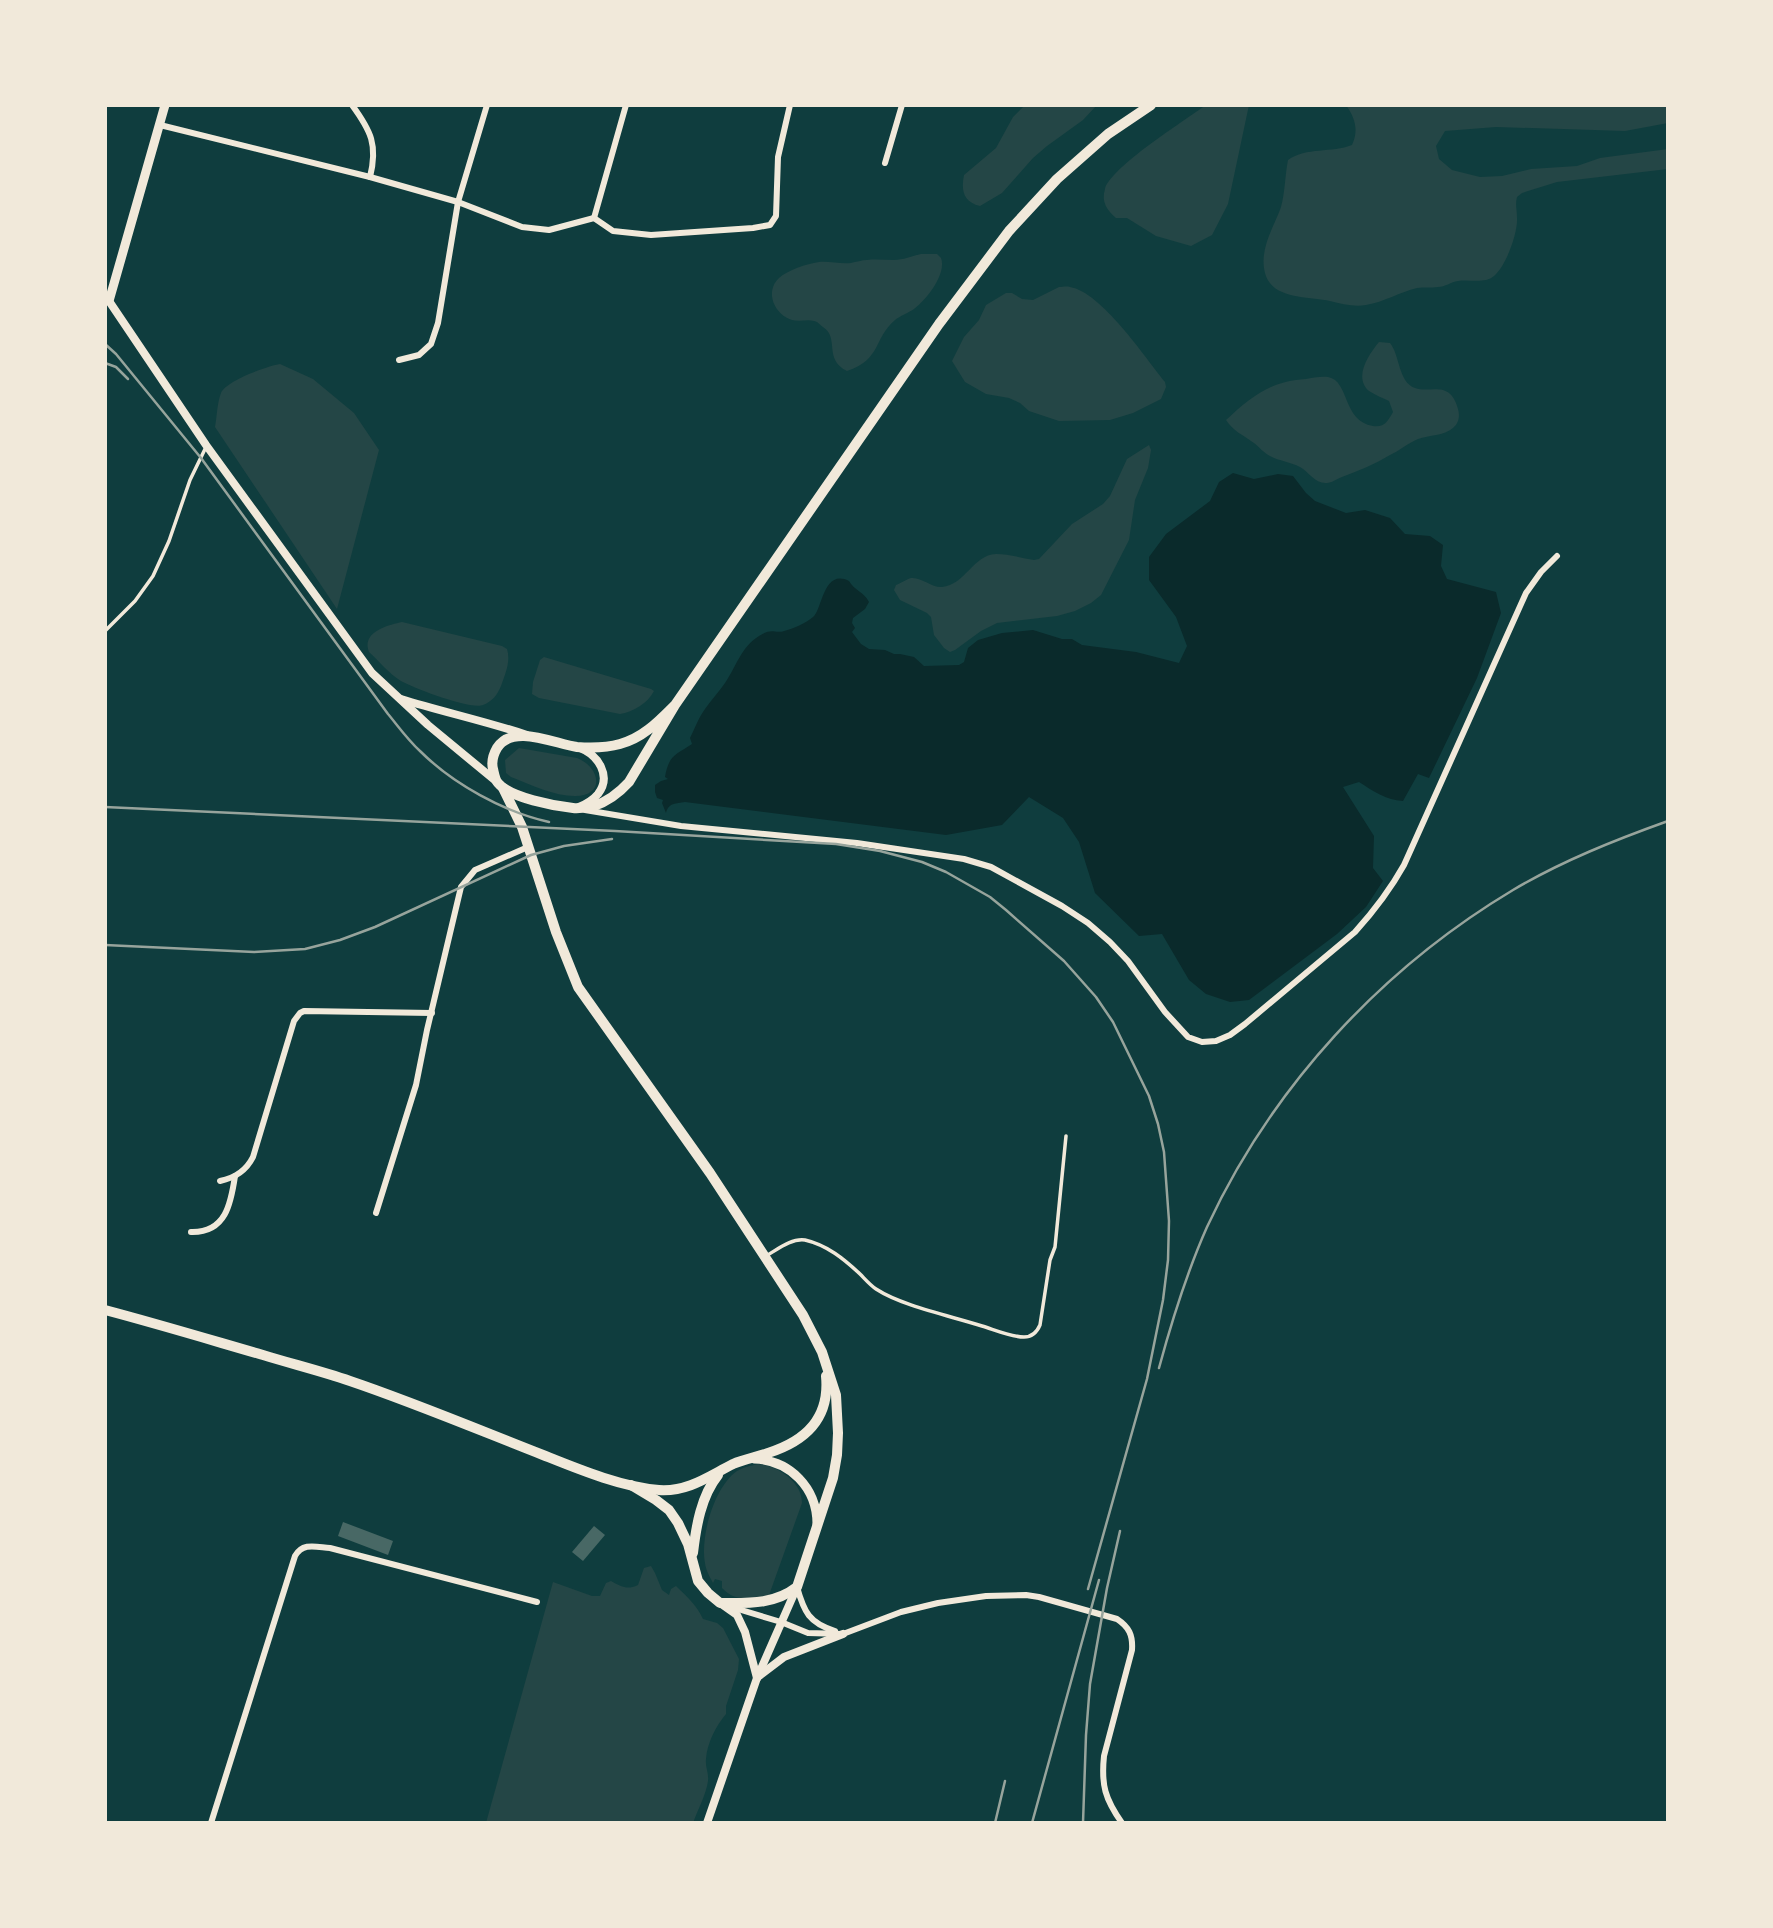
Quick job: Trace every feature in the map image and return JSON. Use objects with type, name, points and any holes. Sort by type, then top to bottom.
[{"type":"main road","points":[[107,299],[165,105]]},
{"type":"main road","points":[[500,785],[521,796],[576,809],[604,802],[622,790],[675,705],[939,324],[1009,231],[1057,179],[1108,134],[1151,105]]},
{"type":"main road","points":[[631,1485],[669,1510],[682,1532],[698,1581],[720,1603],[772,1601],[797,1587],[833,1478],[838,1433],[836,1395],[822,1352],[803,1315],[710,1173],[578,987],[556,932],[515,811],[500,785],[492,763],[500,744],[516,736],[529,736],[575,746],[610,746],[629,741],[649,730],[675,705]]},
{"type":"main road","points":[[105,1310],[350,1381],[574,1467],[631,1485],[661,1490],[691,1486],[806,1434],[820,1416],[827,1399],[822,1352]]},
{"type":"main road","points":[[747,1459],[774,1461],[784,1465],[799,1478],[815,1503],[817,1529]]},
{"type":"main road","points":[[692,1559],[696,1530],[706,1494],[716,1477],[724,1470]]},
{"type":"street","points":[[352,105],[365,122],[373,140],[374,160],[370,177]]},
{"type":"street","points":[[399,360],[419,355],[431,344],[438,323],[458,202],[486,105]]},
{"type":"street","points":[[594,218],[626,105]]},
{"type":"street","points":[[160,125],[370,177],[458,202],[522,227],[549,230],[594,218],[613,231],[651,235],[770,225],[776,216],[778,157],[790,105]]},
{"type":"street","points":[[885,163],[902,105]]},
{"type":"street","points":[[107,299],[206,445],[372,673],[396,698],[500,785]]},
{"type":"street","points":[[576,809],[681,826],[857,843],[964,859],[991,867],[1039,892],[1088,923],[1128,961],[1165,1012],[1188,1037],[1216,1041],[1245,1024],[1355,932],[1393,885],[1527,593],[1541,572],[1557,556]]},
{"type":"street","points":[[396,698],[529,736]]},
{"type":"street","points":[[575,746],[593,756],[600,765],[604,778],[597,796],[576,809]]},
{"type":"street","points":[[376,1213],[416,1085],[461,887],[475,870],[527,847]]},
{"type":"street","points":[[220,1181],[235,1176],[247,1167],[253,1157],[294,1021],[300,1013],[432,1013]]},
{"type":"street","points":[[191,1232],[208,1230],[221,1220],[231,1203],[235,1176]]},
{"type":"street","points":[[211,1823],[295,1556],[300,1548],[330,1548],[537,1602]]},
{"type":"street","points":[[707,1823],[757,1678],[797,1587]]},
{"type":"street","points":[[797,1587],[803,1606],[813,1621],[821,1627],[843,1634]]},
{"type":"street","points":[[757,1678],[784,1657],[910,1609],[938,1603],[996,1596],[1039,1597],[1111,1616],[1123,1623],[1131,1633],[1132,1650],[1104,1756],[1103,1772],[1103,1787],[1107,1799],[1122,1823]]},
{"type":"street","points":[[720,1603],[808,1633],[843,1634]]},
{"type":"street","points":[[720,1603],[737,1615],[745,1632],[757,1678]]},
{"type":"lane","points":[[105,631],[135,601],[153,576],[206,445]]},
{"type":"lane","points":[[764,1257],[789,1243],[805,1240],[831,1250],[874,1288],[886,1295],[994,1329],[1024,1337],[1030,1336],[1040,1325],[1055,1247],[1066,1136]]},
{"type":"shaded area","points":[[1025,105],[1097,105],[1083,120],[1033,158],[1002,193],[980,206],[970,202],[963,186],[964,175],[996,148],[1013,117]]},
{"type":"shaded area","points":[[1206,105],[1249,105],[1228,204],[1212,235],[1191,246],[1156,236],[1127,218],[1116,218],[1104,202],[1105,189],[1110,180],[1134,157]]},
{"type":"shaded area","points":[[1346,105],[1668,105],[1668,123],[1625,131],[1496,127],[1445,131],[1436,146],[1439,159],[1452,170],[1480,177],[1502,176],[1531,169],[1577,166],[1600,158],[1668,149],[1668,169],[1557,182],[1522,193],[1516,200],[1517,224],[1510,249],[1503,265],[1494,276],[1486,280],[1458,281],[1441,287],[1417,288],[1362,306],[1292,295],[1275,288],[1269,282],[1264,264],[1265,247],[1281,207],[1288,160],[1303,153],[1352,145],[1355,124]]},
{"type":"shaded area","points":[[921,254],[937,254],[941,258],[941,271],[934,286],[919,305],[888,327],[866,361],[847,371],[833,355],[828,332],[815,321],[795,321],[786,317],[776,308],[772,296],[772,290],[779,278],[803,266],[819,262],[897,260]]},
{"type":"shaded area","points":[[1059,287],[1082,291],[1122,327],[1165,382],[1166,387],[1161,399],[1133,413],[1110,420],[1059,421],[1029,411],[1009,398],[986,394],[965,382],[952,361],[964,337],[979,320],[986,305],[1006,293],[1033,300]]},
{"type":"shaded area","points":[[1379,342],[1390,343],[1409,385],[1450,394],[1459,414],[1458,422],[1453,428],[1441,434],[1418,439],[1372,464],[1332,482],[1323,483],[1296,465],[1268,455],[1226,420],[1253,397],[1271,387],[1293,380],[1328,377],[1340,386],[1356,417],[1373,426],[1383,425],[1393,412],[1389,401],[1369,391],[1362,379],[1367,359]]},
{"type":"shaded area","points":[[280,364],[313,379],[354,413],[379,450],[337,609],[215,427],[224,388],[248,375]]},
{"type":"shaded area","points":[[1149,445],[1151,450],[1148,468],[1135,500],[1129,540],[1101,595],[1091,603],[1057,616],[997,623],[950,652],[934,635],[931,617],[900,600],[894,590],[896,585],[911,578],[938,587],[950,585],[981,559],[996,554],[1039,559],[1072,524],[1103,504],[1110,496],[1127,459]]},
{"type":"shaded area","points":[[1233,473],[1254,479],[1278,474],[1293,476],[1315,501],[1346,513],[1365,510],[1390,518],[1405,534],[1430,536],[1443,545],[1441,566],[1447,579],[1496,592],[1501,613],[1477,678],[1429,778],[1418,774],[1403,801],[1385,797],[1359,782],[1343,787],[1374,836],[1373,868],[1383,881],[1366,907],[1337,934],[1249,1000],[1230,1002],[1206,994],[1189,980],[1162,934],[1139,936],[1095,893],[1079,842],[1063,818],[1029,797],[1002,825],[946,835],[685,802],[671,805],[666,813],[663,800],[657,798],[655,785],[668,779],[665,777],[671,759],[692,744],[690,738],[701,716],[748,646],[764,633],[788,630],[810,619],[834,580],[849,581],[869,602],[865,609],[853,618],[852,623],[855,628],[852,632],[861,644],[869,649],[914,657],[924,666],[959,665],[964,662],[968,648],[978,640],[1002,633],[1033,630],[1062,639],[1072,639],[1082,645],[1136,652],[1179,663],[1187,646],[1176,617],[1149,580],[1149,557],[1166,534],[1210,501],[1219,482]]},
{"type":"shaded area","points":[[402,622],[507,649],[507,668],[494,697],[483,705],[467,704],[442,698],[392,675],[369,652],[369,639],[377,631]]},
{"type":"shaded area","points":[[544,657],[654,691],[640,706],[620,714],[539,698],[532,694],[533,682],[540,660]]},
{"type":"shaded area","points":[[519,748],[577,758],[585,762],[595,774],[595,786],[585,795],[567,796],[511,777],[506,773],[505,760]]},
{"type":"shaded area","points":[[758,1464],[787,1476],[798,1488],[802,1503],[768,1598],[743,1599],[732,1596],[722,1588],[722,1581],[715,1579],[713,1583],[706,1566],[705,1540],[715,1500],[722,1488],[737,1471]]},
{"type":"shaded area","points":[[651,1566],[662,1590],[669,1595],[671,1589],[676,1586],[695,1605],[703,1619],[723,1628],[739,1659],[726,1714],[708,1747],[707,1786],[693,1823],[486,1823],[553,1582],[592,1596],[600,1596],[606,1583],[611,1581],[624,1587],[638,1585],[644,1568]]},
{"type":"building","points":[[343,1522],[393,1541],[388,1555],[338,1536]]},
{"type":"building","points":[[594,1526],[605,1535],[583,1561],[572,1552]]},
{"type":"railway","points":[[105,344],[201,458],[411,742],[448,775],[480,795],[514,811],[549,822]]},
{"type":"railway","points":[[105,363],[116,367],[128,379]]},
{"type":"railway","points":[[105,807],[836,844],[880,851],[922,862],[990,897],[1064,961],[1096,997],[1113,1022],[1149,1096],[1164,1152],[1169,1221],[1163,1300],[1147,1379],[1088,1589]]},
{"type":"railway","points":[[1159,1368],[1193,1261],[1233,1176],[1264,1126],[1335,1036],[1375,994],[1419,956],[1465,921],[1513,890],[1589,852],[1668,821]]},
{"type":"railway","points":[[105,945],[254,952],[305,949],[375,927],[531,855],[564,846],[612,839]]},
{"type":"railway","points":[[1083,1823],[1090,1684],[1120,1531]]},
{"type":"railway","points":[[1032,1823],[1099,1580]]},
{"type":"railway","points":[[995,1823],[1005,1781]]}]
